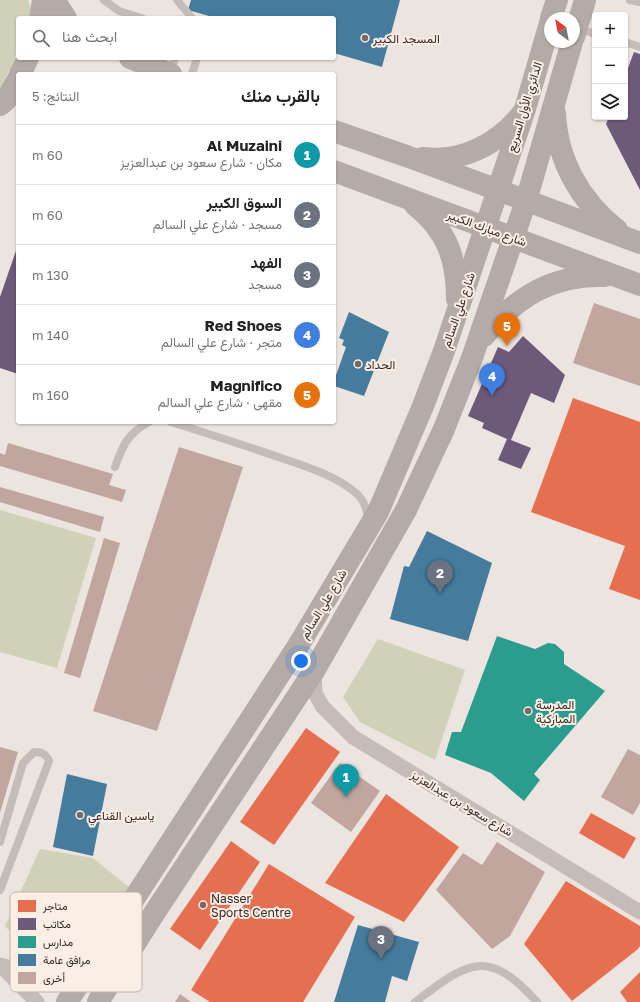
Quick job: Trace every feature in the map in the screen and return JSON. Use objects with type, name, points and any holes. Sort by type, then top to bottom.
[{"type":"main road","points":[[40,16],[43,0]]},
{"type":"main road","points":[[54,0],[65,16]]},
{"type":"main road","points":[[553,12],[557,0]]},
{"type":"main road","points":[[580,29],[585,0]]},
{"type":"main road","name":"الدائري الأول السريع","points":[[498,191],[525,109],[544,44]]},
{"type":"main road","points":[[526,201],[554,101],[574,48]]},
{"type":"main road","points":[[21,72],[27,60]]},
{"type":"main road","points":[[135,60],[166,72]]},
{"type":"main road","points":[[0,106],[6,100],[16,82]]},
{"type":"main road","points":[[554,101],[555,122],[560,146],[572,179],[581,193],[602,218],[634,241]]},
{"type":"main road","points":[[0,113],[16,107]]},
{"type":"main road","points":[[409,157],[428,159],[447,158],[477,149],[499,137],[513,124],[525,109]]},
{"type":"main road","points":[[336,132],[409,157],[634,241]]},
{"type":"main road","name":"شارع مبارك الكبير","points":[[336,172],[640,285]]},
{"type":"main road","name":"شارع علي السالم","points":[[138,892],[298,646],[386,496],[423,406],[498,191]]},
{"type":"main road","points":[[408,199],[426,214],[438,228],[452,254],[457,278],[457,302],[452,326]]},
{"type":"main road","name":"شارع علي السالم","points":[[142,933],[314,671],[406,510],[444,429],[472,358],[526,201]]},
{"type":"main road","points":[[472,358],[484,336],[500,316],[519,300],[542,287],[566,279],[591,275],[616,276]]},
{"type":"main road","name":"شارع علي السالم","points":[[67,1002],[73,992]]},
{"type":"main road","name":"شارع علي السالم","points":[[98,1002],[104,992]]},
{"type":"street","name":"شارع سعود بن عبدالعزيز","points":[[314,671],[315,693],[322,706],[353,737],[640,912]]},
{"type":"street","points":[[0,965],[10,968]]},
{"type":"street","points":[[0,965],[10,975]]},
{"type":"street","points":[[27,992],[37,1002]]},
{"type":"lane","points":[[104,0],[119,11],[135,16]]},
{"type":"lane","points":[[177,0],[190,16]]},
{"type":"lane","points":[[630,0],[640,2]]},
{"type":"lane","points":[[628,43],[640,47]]},
{"type":"lane","points":[[172,72],[174,60]]},
{"type":"lane","points":[[193,72],[196,60]]},
{"type":"lane","points":[[115,467],[124,444],[135,430],[146,424]]},
{"type":"lane","points":[[177,424],[316,471],[344,485],[356,493],[364,501],[367,509],[368,528]]},
{"type":"lane","points":[[0,842],[24,762],[34,752],[40,752],[47,755],[50,761],[0,890]]},
{"type":"lane","points":[[415,1002],[449,977],[468,967],[489,966],[505,973],[520,983],[537,1002]]},
{"type":"green space","points":[[0,0],[28,0],[31,9],[29,16],[16,16],[16,54],[0,89]]},
{"type":"green space","points":[[0,510],[96,538],[57,668],[0,652]]},
{"type":"green space","points":[[378,639],[465,670],[435,760],[360,722],[343,697]]},
{"type":"green space","points":[[40,849],[93,858],[131,889],[129,892],[20,892]]},
{"type":"green space","points":[[10,915],[10,931],[5,926]]},
{"type":"building: متاجر","points":[[573,398],[640,422],[640,600],[609,589],[625,546],[531,512]]},
{"type":"building: متاجر","points":[[306,728],[340,752],[274,845],[240,822]]},
{"type":"building: متاجر","points":[[386,794],[459,847],[404,922],[325,883]]},
{"type":"building: متاجر","points":[[591,813],[636,838],[624,859],[579,833]]},
{"type":"building: متاجر","points":[[231,841],[260,862],[200,950],[170,929]]},
{"type":"building: متاجر","points":[[269,864],[355,917],[303,1002],[210,1002],[191,990]]},
{"type":"building: متاجر","points":[[566,881],[640,926],[640,946],[638,949],[572,1001],[524,944]]},
{"type":"building: متاجر","points":[[640,972],[640,1002],[627,1002],[620,992]]},
{"type":"building: مكاتب","points":[[634,52],[640,54],[640,190],[606,124],[608,120],[628,120],[628,68]]},
{"type":"building: مكاتب","points":[[16,251],[16,373],[0,368],[0,297]]},
{"type":"building: مكاتب","points":[[523,336],[565,375],[554,403],[531,393],[511,440],[531,448],[521,469],[498,460],[507,439],[482,428],[484,423],[468,416],[498,347],[509,352]]},
{"type":"building: مدارس","name":"المدرسة المباركية","points":[[497,636],[535,649],[548,643],[555,644],[564,652],[564,664],[605,691],[534,774],[540,780],[524,801],[491,773],[445,755],[452,732],[461,732]]},
{"type":"building: مرافق عامة","points":[[191,0],[400,0],[382,67],[336,54],[336,16],[209,16],[188,10]]},
{"type":"building: مرافق عامة","name":"الحداد","points":[[349,312],[389,332],[364,396],[336,387],[336,375],[346,347],[342,345],[344,340],[339,338]]},
{"type":"building: مرافق عامة","points":[[427,531],[492,563],[468,641],[390,619],[404,566],[409,567]]},
{"type":"building: مرافق عامة","name":"ياسين القناعي","points":[[67,774],[107,784],[93,856],[53,847]]},
{"type":"building: مرافق عامة","points":[[358,925],[419,942],[407,981],[392,976],[385,1002],[334,1002]]},
{"type":"building: أخرى","points":[[594,303],[640,319],[640,386],[573,363]]},
{"type":"building: أخرى","points":[[8,443],[113,474],[109,485],[126,490],[122,502],[0,466],[0,453],[5,455]]},
{"type":"building: أخرى","points":[[179,447],[243,467],[157,731],[93,711]]},
{"type":"building: أخرى","points":[[0,487],[104,517],[100,532],[0,502]]},
{"type":"building: أخرى","points":[[104,538],[120,543],[80,678],[64,673]]},
{"type":"building: أخرى","points":[[0,747],[18,752],[0,813]]},
{"type":"building: أخرى","points":[[628,749],[640,755],[640,803],[633,815],[601,797]]},
{"type":"building: أخرى","points":[[340,763],[380,791],[351,832],[311,803]]},
{"type":"building: أخرى","points":[[497,842],[545,872],[510,936],[492,949],[436,890],[463,853],[482,865]]},
{"type":"building: أخرى","points":[[180,994],[191,1002],[175,1002]]},
{"type":"place","name":"المسجد الكبير","points":[[365,38]]},
{"type":"place","name":"Magnifico","points":[[507,346]]},
{"type":"place","name":"الحداد","points":[[358,364]]},
{"type":"place","name":"Red Shoes","points":[[492,396]]},
{"type":"place","name":"السوق الكبير","points":[[440,593]]},
{"type":"place","name":"المدرسة المباركية","points":[[528,711]]},
{"type":"place","name":"Al Muzaini","points":[[346,797]]},
{"type":"place","name":"ياسين القناعي","points":[[80,815]]},
{"type":"place","name":"Nasser Sports Centre","points":[[203,905]]},
{"type":"place","name":"الفهد","points":[[381,959]]}]
